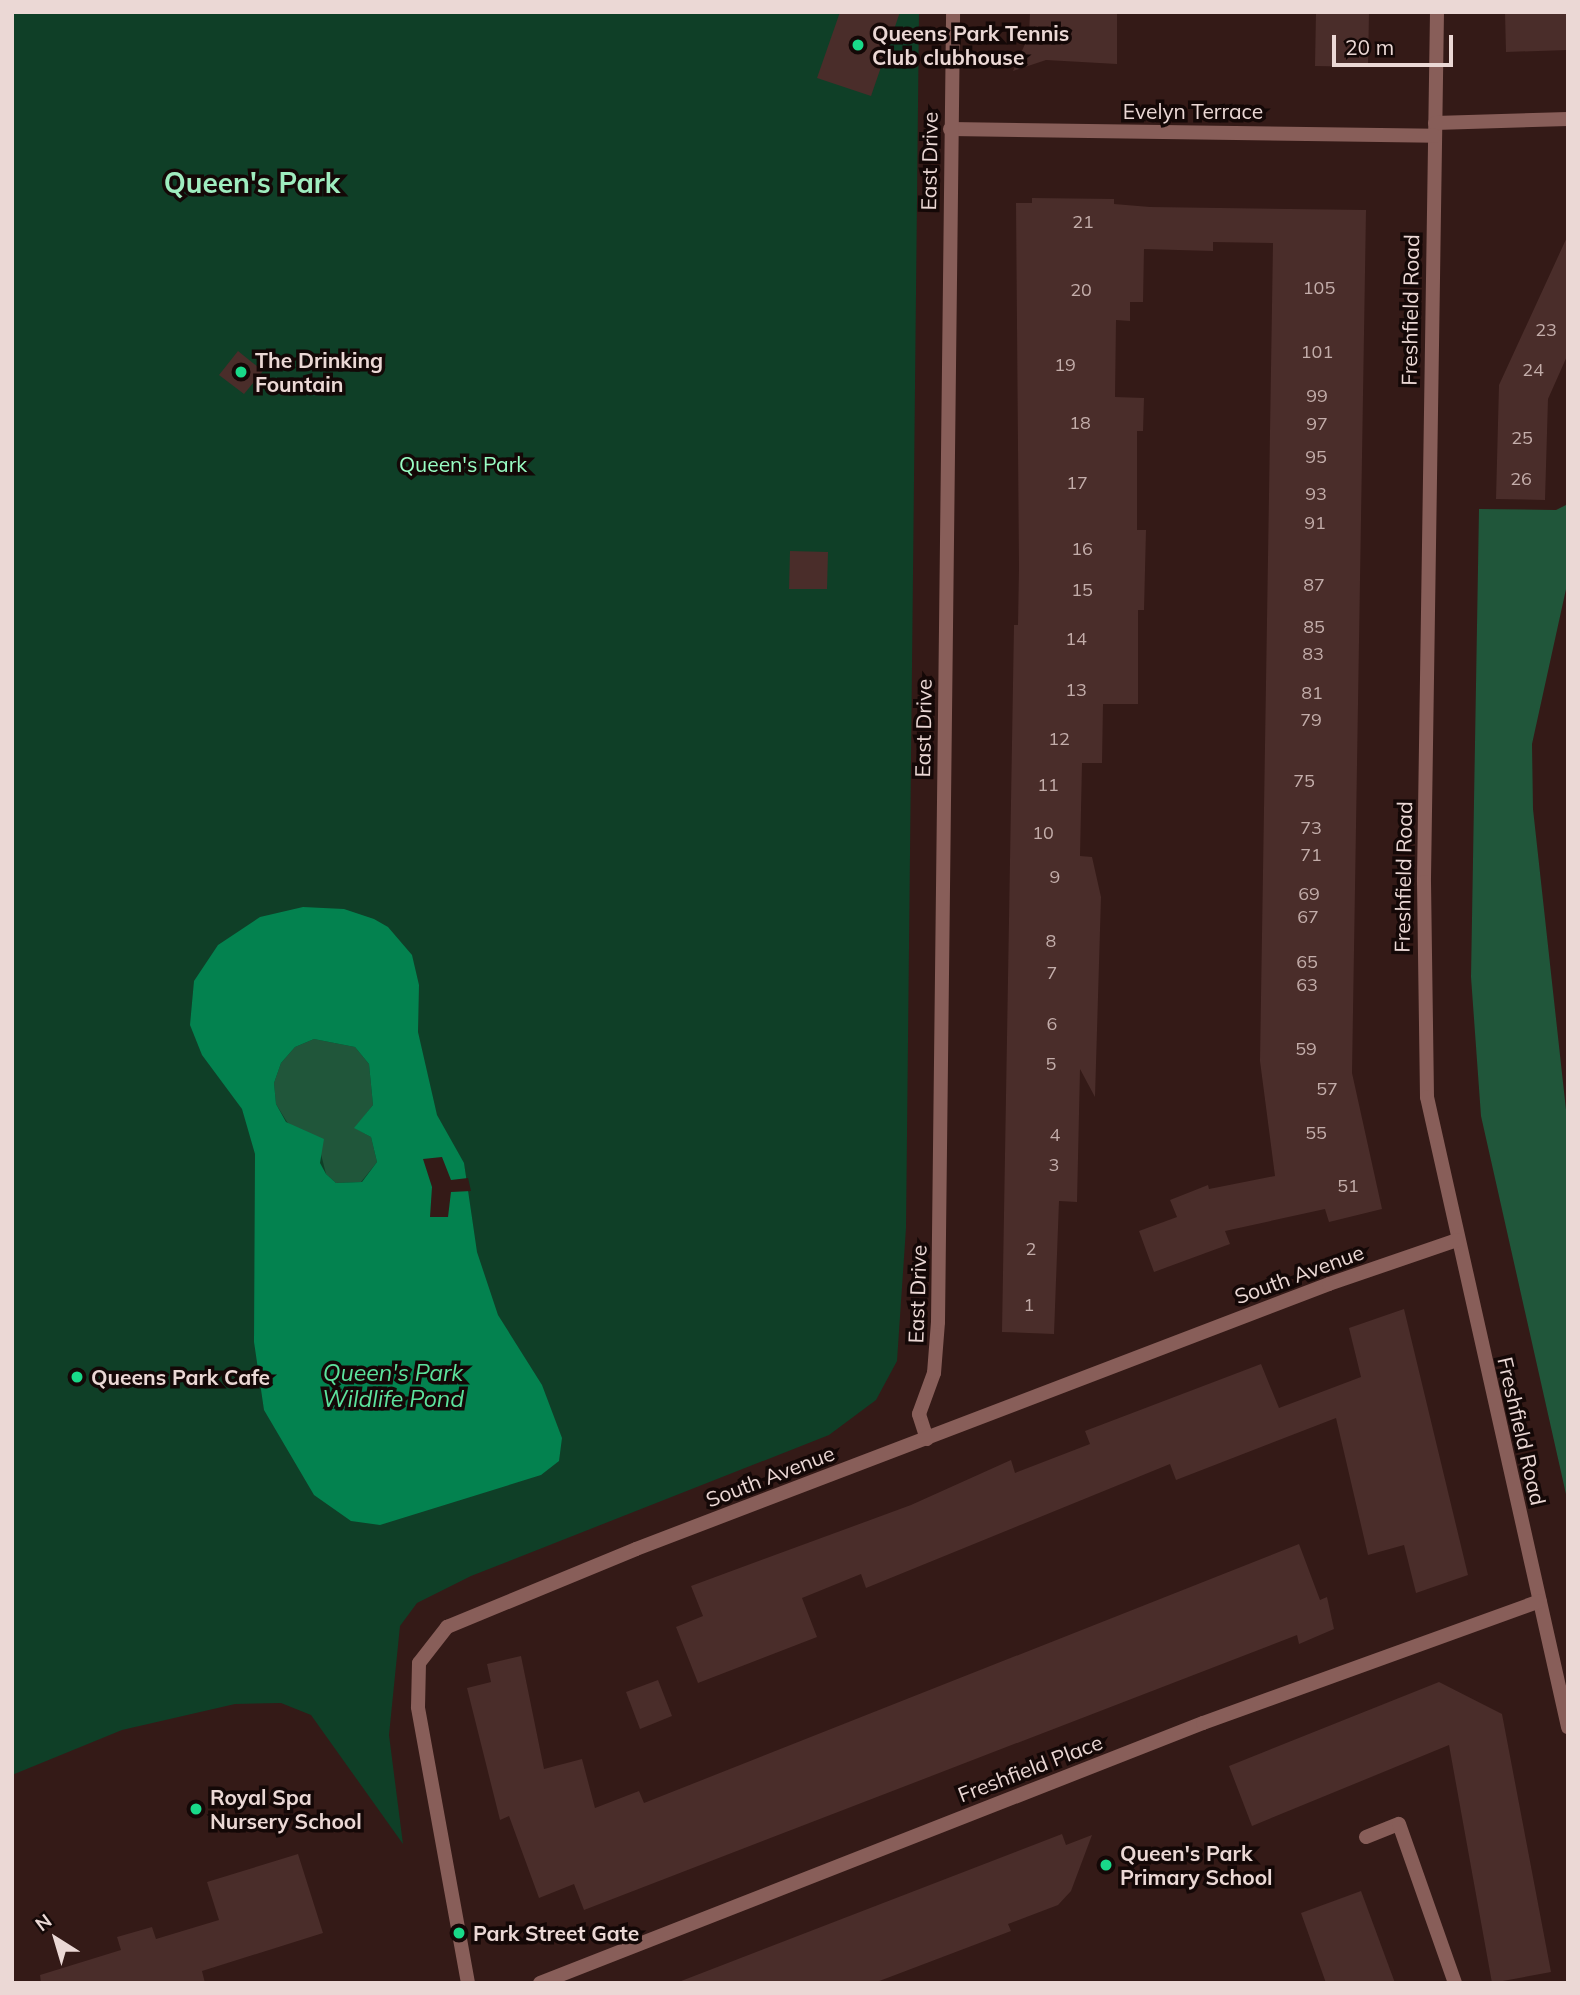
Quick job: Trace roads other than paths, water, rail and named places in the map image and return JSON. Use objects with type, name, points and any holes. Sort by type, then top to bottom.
[{"type":"street","name":"East Drive","points":[[928,1439],[919,1414],[934,1373],[938,1322],[953,12]]},
{"type":"street","name":"Freshfield Road","points":[[1437,12],[1423,1021],[1427,1097],[1568,1727]]},
{"type":"street","name":"Evelyn Terrace","points":[[950,129],[1435,130],[1568,119]]},
{"type":"street","name":"South Avenue","points":[[468,1983],[418,1707],[419,1663],[434,1638],[482,1609],[1329,1284],[1457,1240]]},
{"type":"street","name":"Freshfield Place","points":[[540,1983],[1203,1723],[1539,1601]]},
{"type":"street","points":[[1366,1837],[1399,1824],[1455,1983]]},
{"type":"water","name":"Queen's Park Wildlife Pond","points":[[303,907],[344,909],[374,919],[388,927],[412,955],[419,985],[418,1032],[437,1115],[464,1163],[477,1252],[498,1315],[542,1385],[562,1438],[559,1461],[541,1475],[380,1525],[351,1521],[314,1495],[264,1410],[254,1342],[255,1154],[242,1109],[202,1055],[190,1025],[194,981],[218,945],[260,917]],"holes":[[[314,1039],[355,1047],[369,1064],[373,1105],[354,1128],[371,1137],[377,1162],[362,1182],[336,1183],[326,1174],[320,1163],[324,1139],[286,1122],[276,1104],[274,1083],[281,1063],[295,1047]]]},
{"type":"place","name":"Queens Park Tennis Club clubhouse","points":[[858,45]]},
{"type":"place","name":"The Drinking Fountain","points":[[241,372]]},
{"type":"place","name":"Queens Park Cafe","points":[[77,1377]]},
{"type":"place","name":"Royal Spa Nursery School","points":[[196,1809]]},
{"type":"place","name":"Queen's Park Primary School","points":[[1106,1865]]},
{"type":"place","name":"Park Street Gate","points":[[459,1933]]},
{"type":"district","name":"Queen's Park","points":[[252,183]]}]
